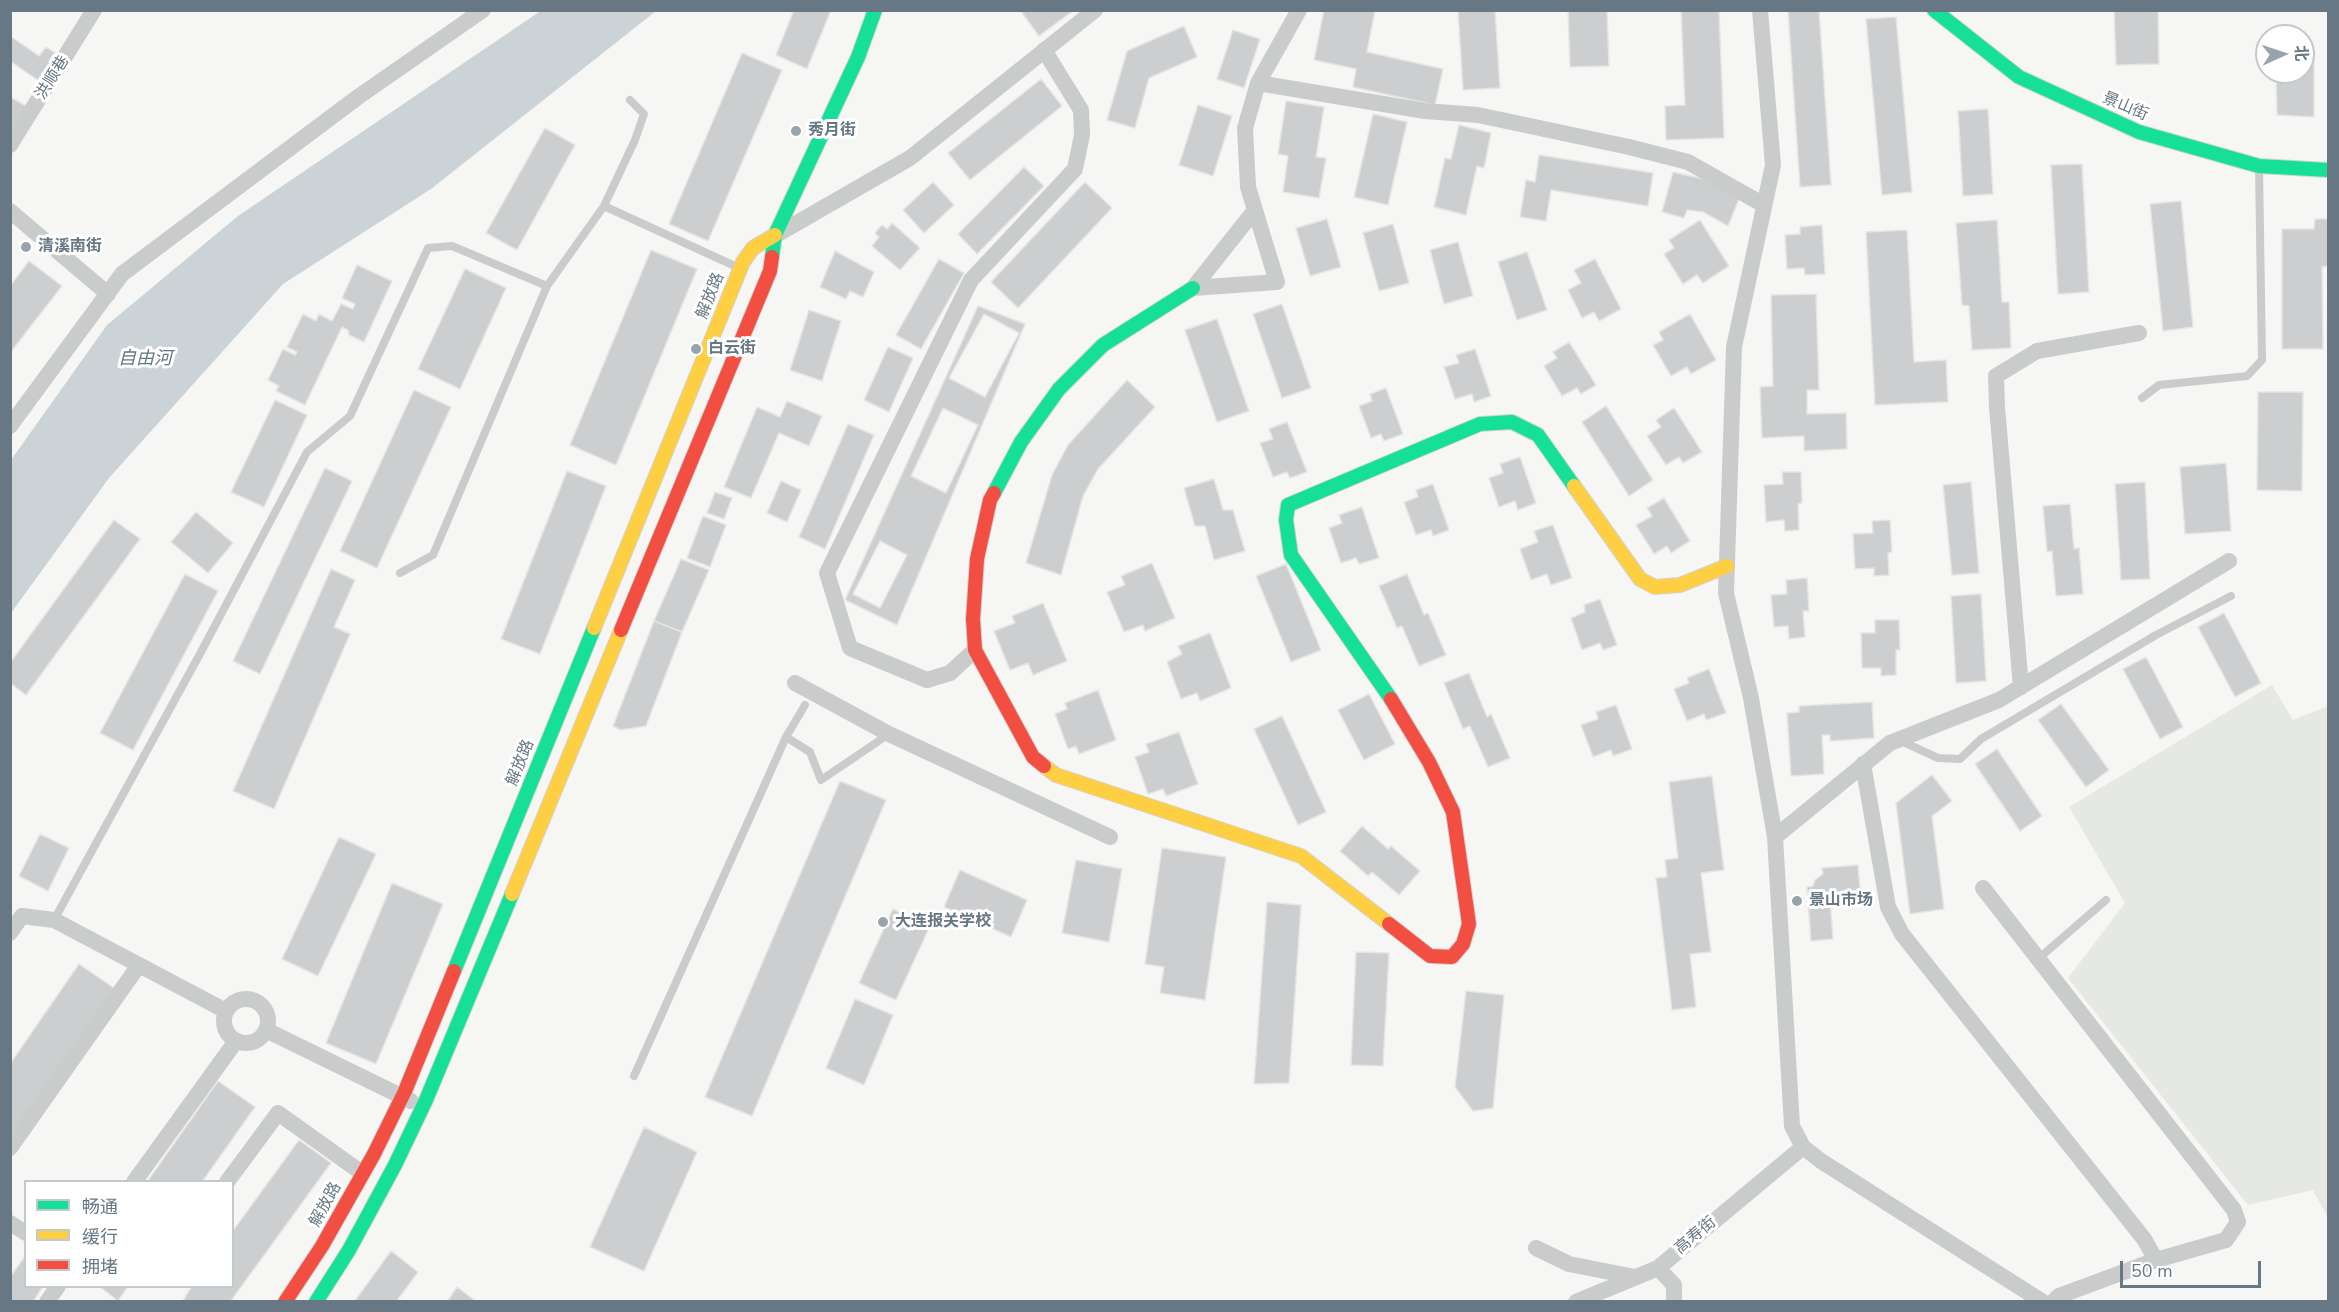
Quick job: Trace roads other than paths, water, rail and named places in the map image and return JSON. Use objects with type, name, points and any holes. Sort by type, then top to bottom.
[{"type":"main road","name":"解放路","points":[[316,1302],[349,1250],[423,1107],[770,271],[775,235],[858,57],[874,10]]},
{"type":"main road","name":"景山街","points":[[1934,10],[2019,77],[2139,132],[2259,166],[2328,170]]},
{"type":"main road","name":"解放路","points":[[285,1302],[322,1246],[402,1096],[740,268],[753,249],[775,235]]},
{"type":"main road","points":[[1193,288],[1103,345],[1059,389],[1021,442],[990,500],[977,559],[973,619],[975,650],[1033,758],[1056,775],[1301,856],[1430,956],[1452,957],[1463,944],[1469,924],[1453,812],[1429,762],[1388,694],[1291,555],[1286,520],[1288,504],[1479,424],[1512,422],[1538,435],[1640,579],[1655,586],[1680,585],[1727,566]]},
{"type":"street","name":"洪顺巷","points":[[10,145],[94,10]]},
{"type":"street","points":[[10,426],[122,274],[358,97],[483,10]]},
{"type":"street","points":[[775,235],[910,159],[1095,10]]},
{"type":"street","points":[[1193,288],[1277,282],[1248,187],[1245,128],[1258,83],[1299,10]]},
{"type":"street","points":[[1760,10],[1773,165],[1734,347],[1726,592],[1751,698],[1775,837],[1792,1126],[1803,1147],[1821,1161],[2043,1302]]},
{"type":"street","points":[[975,650],[950,673],[927,680],[850,648],[827,573],[971,280],[1075,169],[1082,135],[1081,110],[1044,50]]},
{"type":"street","points":[[1258,83],[1425,111],[1478,115],[1629,147],[1688,162],[1764,204]]},
{"type":"street","points":[[1193,288],[1255,210]]},
{"type":"street","points":[[10,211],[108,294]]},
{"type":"street","points":[[2021,687],[1996,407],[1996,376],[2037,351],[2139,333]]},
{"type":"street","points":[[1775,837],[1890,743],[1999,700],[2229,561]]},
{"type":"street","points":[[795,683],[889,734],[1110,837]]},
{"type":"street","points":[[1863,764],[1888,907],[1902,934],[2144,1239],[2156,1260]]},
{"type":"street","points":[[1983,888],[2234,1210],[2238,1222],[2226,1240],[2156,1260],[2059,1296],[2053,1302]]},
{"type":"street","points":[[10,933],[22,916],[54,920],[226,1011]]},
{"type":"street","points":[[10,1148],[139,965]]},
{"type":"street","points":[[244,998],[259,1003],[267,1015],[266,1030],[262,1036],[250,1043],[236,1041],[226,1031],[224,1024],[226,1011],[237,1000],[244,998]]},
{"type":"street","points":[[266,1030],[423,1107]]},
{"type":"street","points":[[135,1180],[236,1041]]},
{"type":"street","points":[[228,1180],[278,1113],[362,1173]]},
{"type":"street","name":"高寿街","points":[[1576,1302],[1658,1268],[1803,1147]]},
{"type":"street","points":[[10,1223],[24,1232]]},
{"type":"street","points":[[1536,1248],[1569,1264],[1636,1277]]},
{"type":"street","points":[[1658,1268],[1674,1285],[1674,1302]]},
{"type":"street","points":[[47,1302],[57,1288]]},
{"type":"lane","points":[[400,573],[433,555],[547,286],[604,206],[635,140],[644,114],[630,100]]},
{"type":"lane","points":[[2142,398],[2159,385],[2247,376],[2262,360],[2259,166]]},
{"type":"lane","points":[[604,206],[740,268]]},
{"type":"lane","points":[[54,920],[201,652],[307,452],[350,416],[428,248],[452,246],[547,286]]},
{"type":"lane","points":[[1899,740],[1938,758],[1960,759],[1981,739],[2156,635],[2231,596]]},
{"type":"lane","points":[[634,1076],[786,737],[805,705]]},
{"type":"lane","points":[[786,737],[810,752],[821,780],[889,734]]},
{"type":"lane","points":[[2038,959],[2106,900]]},
{"type":"water","name":"自由河","points":[[542,10],[656,11],[431,189],[283,284],[109,478],[11,613],[11,460],[107,325],[238,216]]},
{"type":"place","name":"秀月街","points":[[796,131]]},
{"type":"place","name":"清溪南街","points":[[26,247]]},
{"type":"place","name":"白云街","points":[[696,349]]},
{"type":"place","name":"景山市场","points":[[1797,901]]},
{"type":"place","name":"大连报关学校","points":[[883,922]]}]
